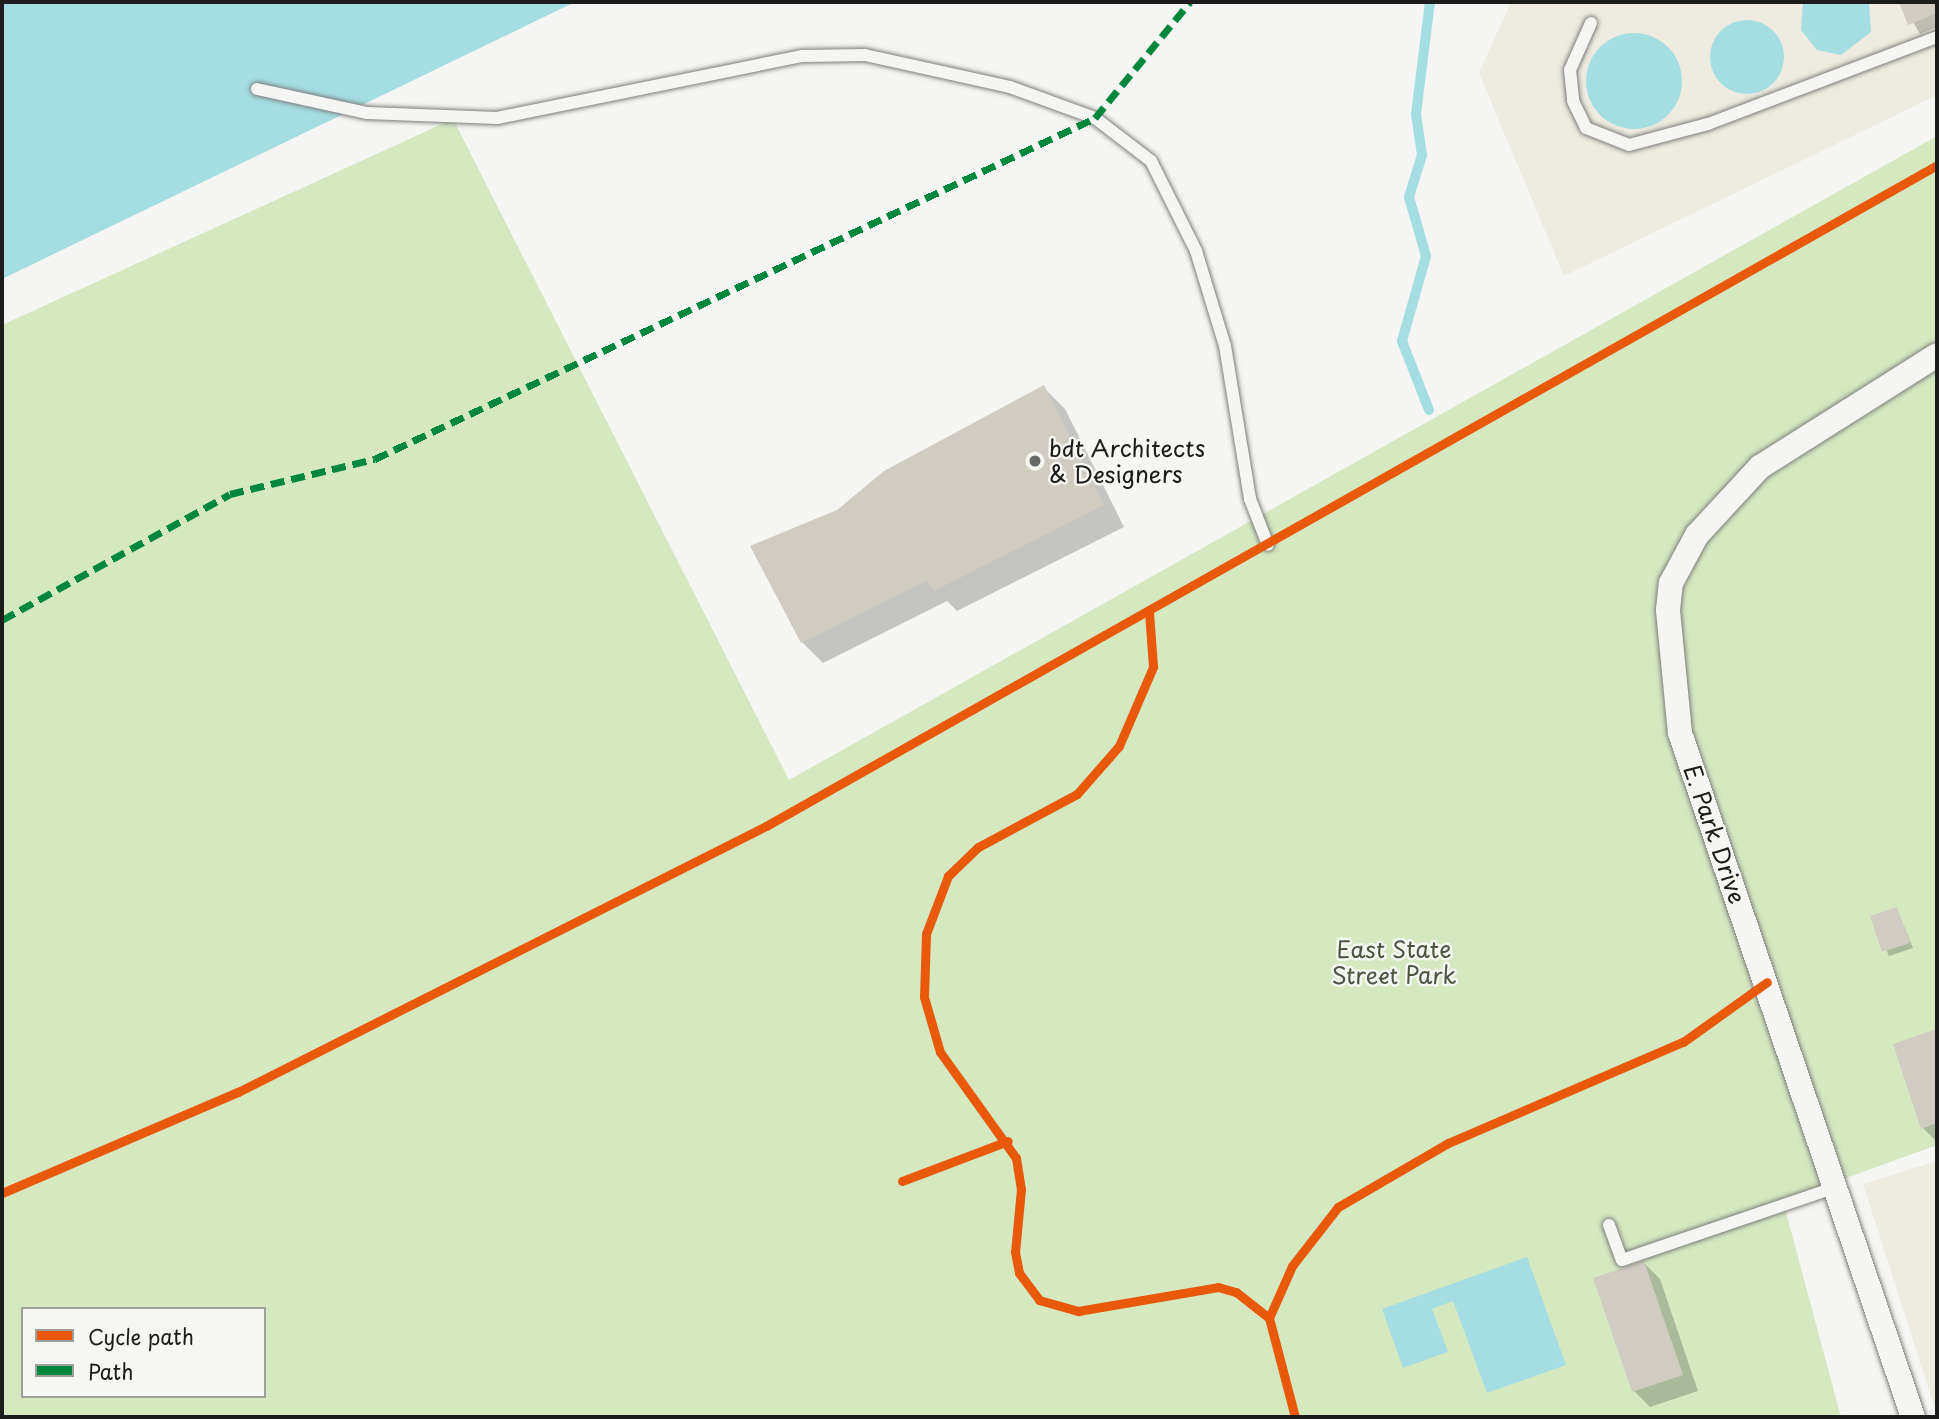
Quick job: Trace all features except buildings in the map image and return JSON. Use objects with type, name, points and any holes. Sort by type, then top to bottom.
[{"type":"street","name":"E. Park Drive","points":[[1913,1417],[1680,733],[1668,610],[1671,583],[1697,536],[1760,467],[1937,355]]},
{"type":"lane","points":[[1591,23],[1570,70],[1573,102],[1586,128],[1629,145],[1708,124],[1937,37]]},
{"type":"lane","points":[[257,89],[367,113],[497,118],[803,56],[865,55],[1010,87],[1095,118],[1151,161],[1192,239],[1225,346],[1250,499],[1268,545]]},
{"type":"lane","points":[[1609,1225],[1622,1260],[1836,1187]]},
{"type":"shaded area","points":[[1511,2],[1937,2],[1937,95],[1564,276],[1479,73]]},
{"type":"shaded area","points":[[1937,1161],[1937,1415],[1863,1184]]},
{"type":"green space","name":"East State Street Park","points":[[453,119],[789,780],[1937,136],[1937,1145],[1783,1201],[1841,1417],[2,1417],[2,325]]},
{"type":"water","points":[[2,2],[575,2],[2,279]]},
{"type":"water","points":[[1803,2],[1869,2],[1871,32],[1841,55],[1817,50],[1801,30]]},
{"type":"water","points":[[1747,20],[1761,23],[1773,31],[1781,43],[1784,57],[1781,71],[1773,83],[1761,91],[1747,94],[1733,91],[1721,83],[1713,71],[1710,57],[1713,43],[1721,31],[1733,23]]},
{"type":"water","points":[[1634,33],[1652,37],[1668,47],[1678,63],[1682,81],[1678,99],[1668,115],[1652,125],[1634,129],[1616,125],[1600,115],[1590,99],[1586,81],[1590,63],[1600,47],[1616,37]]},
{"type":"water","points":[[1527,1257],[1566,1365],[1487,1393],[1453,1301],[1432,1309],[1448,1352],[1403,1368],[1382,1309]]},
{"type":"waterway","points":[[1429,410],[1402,341],[1426,256],[1409,197],[1422,155],[1416,114],[1430,2]]},
{"type":"marked path","points":[[2,620],[230,494],[375,459],[1095,118],[1190,2]]},
{"type":"cycle path","points":[[2,1193],[238,1092],[766,826],[1937,165]]},
{"type":"cycle path","points":[[1149,612],[1153,667],[1119,746],[1077,794],[978,847],[948,876],[926,934],[924,997],[940,1052],[1016,1158],[1021,1189],[1015,1252],[1019,1273],[1039,1300],[1078,1311],[1218,1287],[1236,1292],[1269,1318]]},
{"type":"cycle path","points":[[1295,1417],[1269,1318],[1292,1266],[1338,1207],[1448,1143],[1683,1042],[1767,982]]},
{"type":"cycle path","points":[[902,1181],[1008,1141]]},
{"type":"place","name":"bdt Architects & Designers","points":[[1035,461]]}]
